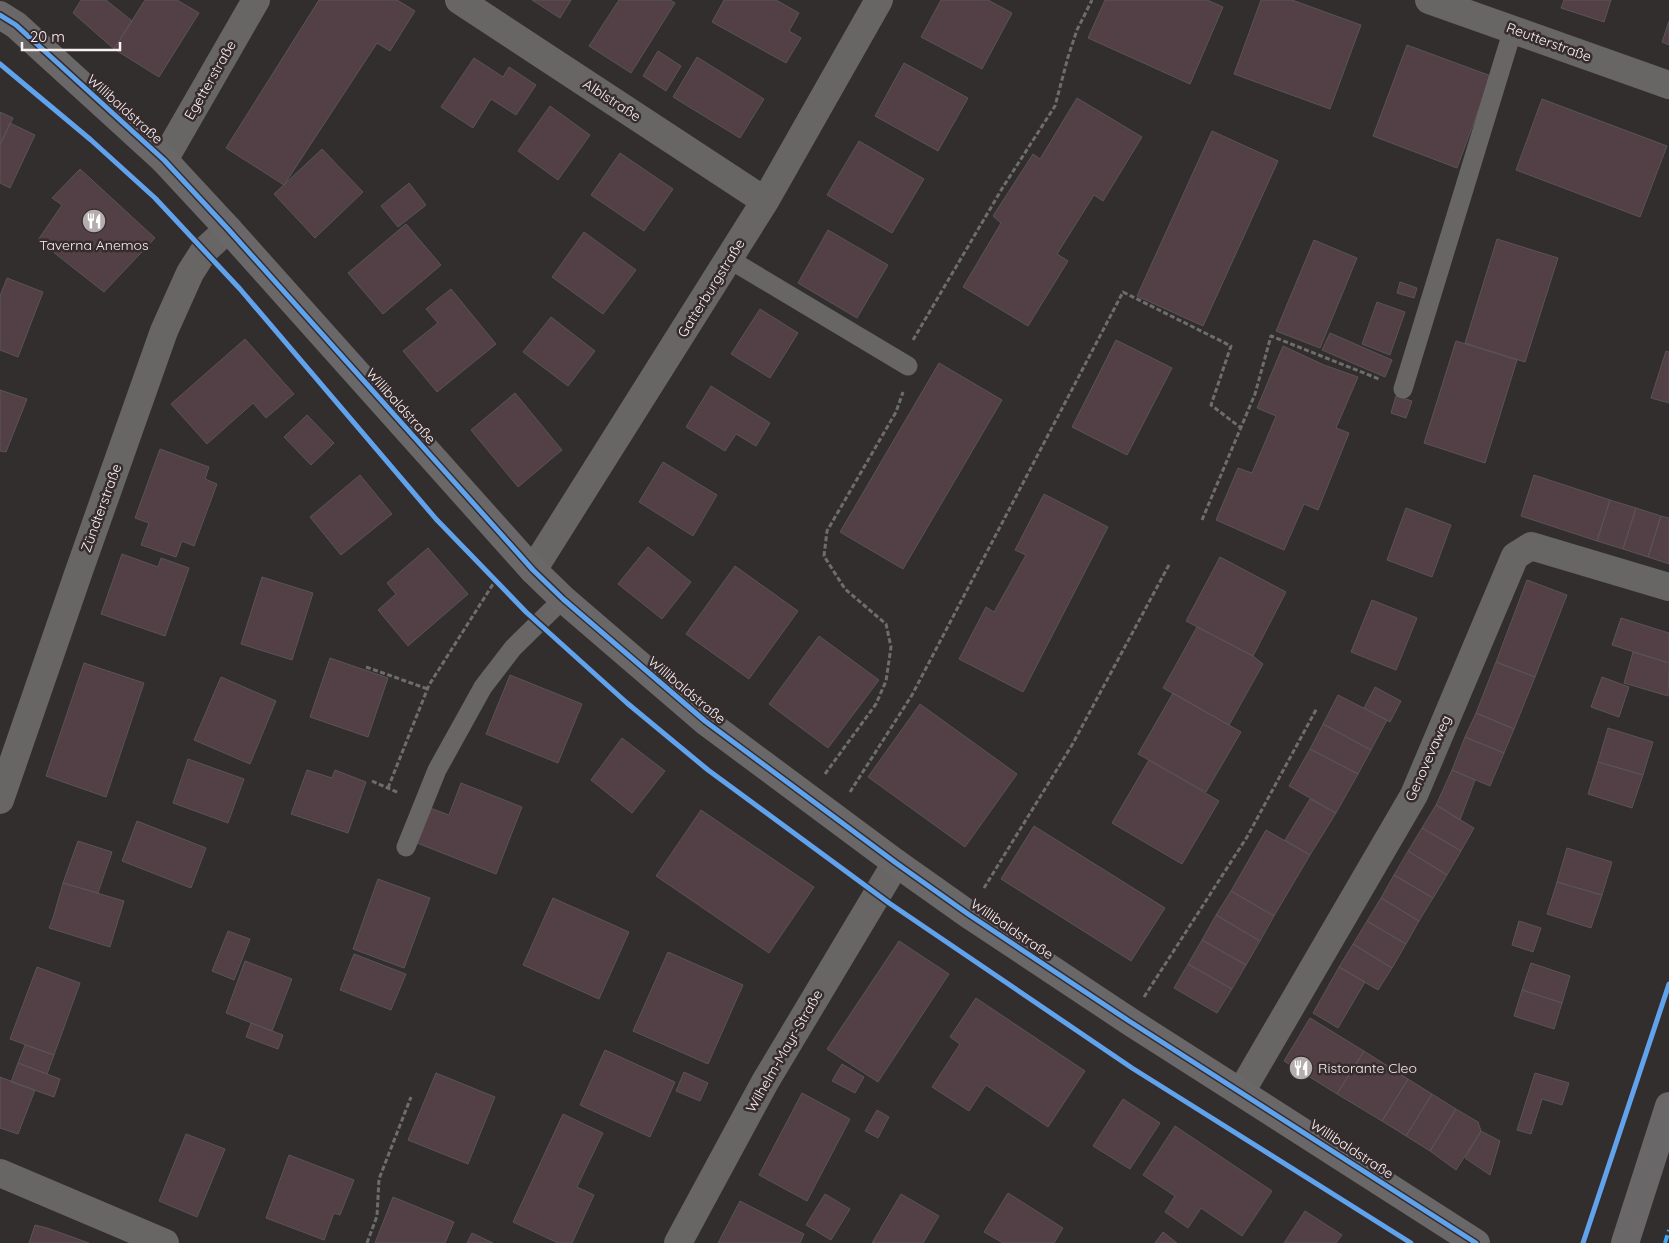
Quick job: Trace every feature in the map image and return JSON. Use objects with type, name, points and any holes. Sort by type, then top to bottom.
[{"type":"street","name":"Egetterstraße","points":[[164,160],[256,0]]},
{"type":"street","name":"Alblstraße","points":[[459,0],[765,201]]},
{"type":"street","name":"Gatterburgstraße","points":[[533,570],[765,201],[879,0]]},
{"type":"street","name":"Reutterstraße","points":[[1429,0],[1669,85]]},
{"type":"street","name":"Willibaldstraße","points":[[0,15],[16,25],[164,160],[533,570],[562,599],[705,721],[968,914],[1129,1021],[1476,1243]]},
{"type":"street","name":"Zündterstraße","points":[[0,800],[164,331],[190,273],[204,251],[228,229]]},
{"type":"street","name":"Genovevaweg","points":[[1241,1092],[1414,795],[1515,556],[1531,546],[1669,587]]},
{"type":"street","name":"Wilhelm-Mayr-Straße","points":[[678,1243],[765,1082],[896,863]]},
{"type":"street","points":[[1625,1243],[1669,1106]]},
{"type":"street","points":[[0,1173],[165,1243]]},
{"type":"lane","points":[[1403,389],[1513,29]]},
{"type":"lane","points":[[729,259],[908,366]]},
{"type":"lane","points":[[406,848],[436,770],[483,687],[513,648],[562,599]]},
{"type":"path","points":[[825,775],[876,704],[886,681],[890,647],[886,624],[844,589],[824,556],[827,531],[896,412],[907,380],[908,350],[921,324],[1003,187],[1055,106],[1077,30],[1092,0]]},
{"type":"path","points":[[849,793],[912,695],[1123,292],[1231,346],[1211,405],[1241,428]]},
{"type":"path","points":[[1202,520],[1254,394],[1271,336],[1403,389]]},
{"type":"path","points":[[968,914],[1072,745],[1170,563]]},
{"type":"path","points":[[388,788],[429,685],[495,581]]},
{"type":"path","points":[[366,668],[428,690]]},
{"type":"path","points":[[1129,1021],[1247,836],[1317,708]]},
{"type":"path","points":[[367,1243],[377,1216],[379,1179],[410,1097]]},
{"type":"building","points":[[81,0],[106,0],[132,21],[114,49],[73,13]]},
{"type":"building","points":[[145,0],[177,0],[199,13],[159,77],[114,49]]},
{"type":"building","points":[[319,0],[397,0],[415,11],[390,51],[377,43],[284,185],[226,148]]},
{"type":"building","points":[[532,0],[571,0],[560,18]]},
{"type":"building","points":[[619,0],[670,0],[675,3],[631,73],[589,46]]},
{"type":"building","points":[[724,0],[776,0],[799,13],[789,31],[801,38],[786,63],[712,22]]},
{"type":"building","points":[[941,0],[988,0],[1012,13],[982,69],[921,37]]},
{"type":"building","points":[[1105,0],[1207,0],[1223,7],[1190,84],[1088,38]]},
{"type":"building","points":[[1261,0],[1292,0],[1361,25],[1330,109],[1234,74]]},
{"type":"building","points":[[1564,0],[1611,0],[1604,22],[1561,8]]},
{"type":"building","points":[[1669,21],[1669,45],[1662,42]]},
{"type":"building","points":[[1407,45],[1491,76],[1457,168],[1373,136]]},
{"type":"building","points":[[658,51],[681,66],[666,91],[643,76]]},
{"type":"building","points":[[697,57],[764,99],[740,138],[673,97]]},
{"type":"building","points":[[474,58],[503,77],[509,67],[536,85],[516,115],[491,99],[473,128],[441,107]]},
{"type":"building","points":[[904,63],[968,98],[938,151],[875,116]]},
{"type":"building","points":[[1077,98],[1142,137],[1103,201],[1094,195],[1057,254],[1068,261],[1028,326],[963,287],[1001,223],[993,216],[1033,154],[1040,159]]},
{"type":"building","points":[[1542,99],[1667,146],[1640,217],[1516,170]]},
{"type":"building","points":[[550,106],[590,135],[558,180],[518,151]]},
{"type":"building","points":[[0,112],[13,118],[0,145]]},
{"type":"building","points":[[10,123],[35,135],[10,188],[0,183],[0,145]]},
{"type":"building","points":[[1212,131],[1278,161],[1203,326],[1137,296]]},
{"type":"building","points":[[859,141],[924,179],[892,233],[827,195]]},
{"type":"building","points":[[322,149],[363,192],[315,238],[274,194]]},
{"type":"building","points":[[620,153],[673,189],[644,231],[591,195]]},
{"type":"building","name":"Taverna Anemos","points":[[80,169],[155,238],[104,292],[38,240],[62,205],[52,198]]},
{"type":"building","points":[[409,183],[426,205],[398,227],[381,206]]},
{"type":"building","points":[[406,224],[441,265],[383,314],[348,273]]},
{"type":"building","points":[[828,230],[888,265],[857,318],[798,283]]},
{"type":"building","points":[[584,232],[636,270],[603,314],[552,277]]},
{"type":"building","points":[[1497,239],[1558,258],[1525,362],[1465,343]]},
{"type":"building","points":[[1314,240],[1357,258],[1320,348],[1276,331]]},
{"type":"building","points":[[7,278],[43,292],[18,357],[0,350],[0,296]]},
{"type":"building","points":[[1400,282],[1417,288],[1414,298],[1397,293]]},
{"type":"building","points":[[451,289],[496,344],[437,392],[403,351],[438,323],[426,309]]},
{"type":"building","points":[[1377,302],[1405,312],[1390,355],[1362,344]]},
{"type":"building","points":[[760,309],[798,333],[770,378],[731,354]]},
{"type":"building","points":[[551,317],[595,351],[568,386],[523,352]]},
{"type":"building","points":[[1330,333],[1392,360],[1385,377],[1322,350]]},
{"type":"building","points":[[245,339],[294,394],[266,418],[253,403],[207,444],[171,404]]},
{"type":"building","points":[[1116,340],[1172,368],[1127,455],[1072,427]]},
{"type":"building","points":[[1456,341],[1517,360],[1485,463],[1424,443]]},
{"type":"building","points":[[1283,346],[1324,365],[1358,377],[1336,428],[1349,433],[1318,510],[1304,504],[1284,550],[1216,520],[1238,468],[1252,473],[1276,416],[1257,408]]},
{"type":"building","points":[[1666,351],[1669,352],[1669,403],[1651,398]]},
{"type":"building","points":[[939,363],[1002,400],[903,569],[840,532]]},
{"type":"building","points":[[711,386],[770,423],[756,446],[736,434],[725,451],[686,427]]},
{"type":"building","points":[[0,390],[27,399],[6,452],[0,451]]},
{"type":"building","points":[[515,393],[562,450],[518,487],[471,430]]},
{"type":"building","points":[[1396,396],[1412,401],[1406,418],[1391,413]]},
{"type":"building","points":[[307,415],[334,443],[311,465],[284,437]]},
{"type":"building","points":[[160,449],[209,467],[205,479],[217,484],[194,546],[182,541],[176,557],[141,545],[149,523],[135,518]]},
{"type":"building","points":[[663,462],[717,495],[693,536],[639,502]]},
{"type":"building","points":[[360,475],[392,514],[341,555],[310,517]]},
{"type":"building","points":[[1534,475],[1610,500],[1597,541],[1521,516]]},
{"type":"building","points":[[1044,494],[1108,527],[1023,692],[959,659],[986,607],[994,612],[1026,555],[1015,550]]},
{"type":"building","points":[[1610,500],[1636,508],[1623,549],[1597,541]]},
{"type":"building","points":[[1406,508],[1451,525],[1432,577],[1387,560]]},
{"type":"building","points":[[1636,508],[1661,516],[1648,557],[1623,549]]},
{"type":"building","points":[[1661,516],[1669,518],[1669,564],[1648,557]]},
{"type":"building","points":[[648,547],[691,582],[662,619],[618,584]]},
{"type":"building","points":[[428,548],[468,594],[408,646],[378,610],[396,594],[387,583]]},
{"type":"building","points":[[122,554],[158,567],[161,558],[189,568],[165,636],[101,614]]},
{"type":"building","points":[[1220,557],[1286,592],[1253,656],[1186,621]]},
{"type":"building","points":[[735,566],[798,611],[749,679],[686,634]]},
{"type":"building","points":[[262,577],[313,593],[292,660],[241,644]]},
{"type":"building","points":[[1527,580],[1567,595],[1535,677],[1496,662]]},
{"type":"building","points":[[1372,600],[1417,618],[1396,670],[1351,652]]},
{"type":"building","points":[[1621,618],[1669,633],[1669,663],[1612,645]]},
{"type":"building","points":[[1197,627],[1253,656],[1263,664],[1229,725],[1163,688]]},
{"type":"building","points":[[819,636],[879,680],[828,748],[769,704]]},
{"type":"building","points":[[1633,652],[1669,663],[1668,696],[1624,683]]},
{"type":"building","points":[[330,658],[388,678],[368,737],[310,717]]},
{"type":"building","points":[[1496,662],[1535,677],[1514,729],[1476,713]]},
{"type":"building","points":[[84,663],[144,683],[106,797],[46,776]]},
{"type":"building","points":[[510,675],[582,704],[558,763],[486,734]]},
{"type":"building","points":[[221,677],[276,701],[250,764],[194,740]]},
{"type":"building","points":[[1602,677],[1629,687],[1619,717],[1591,707]]},
{"type":"building","points":[[1375,687],[1401,701],[1390,722],[1364,708]]},
{"type":"building","points":[[1173,693],[1241,732],[1206,792],[1138,754]]},
{"type":"building","points":[[1338,695],[1387,720],[1371,750],[1323,724]]},
{"type":"building","points":[[920,704],[1017,774],[965,847],[868,777]]},
{"type":"building","points":[[1476,713],[1514,729],[1504,753],[1465,737]]},
{"type":"building","points":[[1323,724],[1371,750],[1358,774],[1310,749]]},
{"type":"building","points":[[1608,728],[1653,742],[1643,775],[1598,762]]},
{"type":"building","points":[[1465,737],[1504,753],[1490,786],[1452,770]]},
{"type":"building","points":[[622,738],[665,771],[632,813],[591,780]]},
{"type":"building","points":[[1310,749],[1358,774],[1336,813],[1289,786]]},
{"type":"building","points":[[188,759],[244,779],[228,823],[173,803]]},
{"type":"building","points":[[1149,760],[1219,801],[1182,864],[1112,823]]},
{"type":"building","points":[[1598,762],[1643,775],[1632,808],[1588,794]]},
{"type":"building","points":[[307,770],[332,778],[335,770],[366,782],[348,833],[291,814]]},
{"type":"building","points":[[1452,770],[1475,780],[1460,820],[1436,805]]},
{"type":"building","points":[[461,783],[522,807],[496,874],[417,843],[430,808],[449,815]]},
{"type":"building","points":[[1310,799],[1336,813],[1310,855],[1285,840]]},
{"type":"building","points":[[1436,805],[1474,828],[1461,851],[1422,828]]},
{"type":"building","points":[[701,810],[814,887],[769,953],[656,876]]},
{"type":"building","points":[[137,821],[206,848],[191,888],[122,861]]},
{"type":"building","points":[[1034,826],[1165,908],[1131,961],[1001,879]]},
{"type":"building","points":[[1422,828],[1461,851],[1447,875],[1408,851]]},
{"type":"building","points":[[1266,830],[1310,855],[1274,916],[1231,891]]},
{"type":"building","points":[[78,841],[112,852],[98,893],[63,883]]},
{"type":"building","points":[[1567,848],[1612,862],[1602,895],[1557,882]]},
{"type":"building","points":[[1408,851],[1447,875],[1433,898],[1394,875]]},
{"type":"building","points":[[1394,875],[1433,898],[1419,921],[1381,898]]},
{"type":"building","points":[[378,879],[430,898],[404,968],[353,949]]},
{"type":"building","points":[[1557,882],[1602,895],[1591,928],[1547,914]]},
{"type":"building","points":[[63,883],[124,901],[110,947],[49,928]]},
{"type":"building","points":[[1231,891],[1274,916],[1260,941],[1216,915]]},
{"type":"building","points":[[553,898],[629,932],[599,999],[523,965]]},
{"type":"building","points":[[1381,898],[1419,921],[1406,944],[1367,921]]},
{"type":"building","points":[[1216,915],[1260,941],[1246,965],[1202,940]]},
{"type":"building","points":[[1367,921],[1406,944],[1392,968],[1353,944]]},
{"type":"building","points":[[1519,921],[1541,928],[1533,952],[1512,945]]},
{"type":"building","points":[[228,931],[250,939],[234,980],[212,971]]},
{"type":"building","points":[[1202,940],[1246,965],[1232,989],[1188,964]]},
{"type":"building","points":[[899,941],[949,974],[878,1082],[827,1049]]},
{"type":"building","points":[[1353,944],[1392,968],[1378,990],[1339,967]]},
{"type":"building","points":[[668,952],[743,985],[708,1064],[633,1031]]},
{"type":"building","points":[[354,954],[406,974],[391,1010],[340,990]]},
{"type":"building","points":[[245,961],[292,979],[272,1031],[226,1013]]},
{"type":"building","points":[[1531,963],[1570,976],[1562,1003],[1522,990]]},
{"type":"building","points":[[1188,964],[1232,989],[1217,1013],[1174,988]]},
{"type":"building","points":[[37,967],[80,983],[54,1055],[10,1039]]},
{"type":"building","points":[[1339,967],[1365,982],[1338,1028],[1313,1013]]},
{"type":"building","points":[[1522,990],[1562,1003],[1554,1029],[1514,1016]]},
{"type":"building","points":[[976,998],[1085,1071],[1048,1127],[986,1085],[969,1111],[932,1087],[960,1044],[950,1037]]},
{"type":"building","points":[[1310,1018],[1364,1051],[1337,1094],[1284,1061]]},
{"type":"building","points":[[251,1023],[283,1035],[278,1049],[246,1037]]},
{"type":"building","points":[[25,1045],[54,1055],[47,1074],[18,1063]]},
{"type":"building","points":[[605,1050],[675,1082],[650,1137],[580,1105]]},
{"type":"building","points":[[1364,1051],[1408,1079],[1382,1121],[1337,1094]]},
{"type":"building","points":[[18,1063],[60,1079],[54,1097],[11,1082]]},
{"type":"building","points":[[842,1064],[864,1077],[855,1093],[832,1081]]},
{"type":"building","points":[[684,1072],[708,1083],[700,1101],[676,1091]]},
{"type":"building","points":[[436,1073],[495,1097],[468,1164],[408,1140]]},
{"type":"building","points":[[1535,1073],[1569,1083],[1562,1105],[1542,1099],[1531,1134],[1517,1130]]},
{"type":"building","points":[[0,1077],[35,1090],[18,1134],[0,1128]]},
{"type":"building","points":[[1408,1079],[1432,1094],[1406,1136],[1382,1121]]},
{"type":"building","points":[[802,1093],[850,1119],[807,1201],[759,1175]]},
{"type":"building","points":[[1432,1094],[1456,1109],[1430,1151],[1406,1136]]},
{"type":"building","points":[[1123,1099],[1160,1123],[1130,1169],[1093,1146]]},
{"type":"building","points":[[1456,1109],[1478,1122],[1481,1131],[1456,1170],[1430,1151]]},
{"type":"building","points":[[877,1110],[889,1117],[878,1138],[865,1131]]},
{"type":"building","points":[[563,1114],[603,1133],[577,1187],[594,1195],[572,1243],[558,1243],[513,1222]]},
{"type":"building","points":[[1175,1126],[1272,1191],[1242,1236],[1201,1208],[1188,1228],[1165,1212],[1175,1196],[1143,1175]]},
{"type":"building","points":[[1481,1131],[1500,1141],[1490,1175],[1465,1158]]},
{"type":"building","points":[[186,1134],[225,1149],[197,1217],[159,1201]]},
{"type":"building","points":[[289,1155],[354,1180],[340,1215],[334,1213],[324,1240],[266,1218]]},
{"type":"building","points":[[1008,1193],[1063,1228],[1054,1243],[1003,1243],[984,1232]]},
{"type":"building","points":[[825,1194],[850,1209],[831,1240],[806,1225]]},
{"type":"building","points":[[901,1194],[939,1216],[923,1243],[872,1243]]},
{"type":"building","points":[[393,1197],[454,1222],[445,1243],[375,1243]]},
{"type":"building","points":[[740,1201],[804,1234],[800,1243],[718,1243]]},
{"type":"building","points":[[1305,1211],[1342,1235],[1336,1243],[1284,1243]]},
{"type":"building","points":[[35,1225],[47,1228],[89,1243],[29,1243]]},
{"type":"building","points":[[1163,1232],[1177,1243],[1155,1243]]},
{"type":"building","points":[[472,1233],[493,1243],[467,1243]]},
{"type":"marked path","points":[[1665,1243],[1669,1230]]},
{"type":"cycle path","points":[[0,15],[16,25],[164,160],[533,570],[563,599],[705,721],[968,914],[1129,1021],[1476,1243]]},
{"type":"cycle path","points":[[0,64],[91,140],[155,198],[240,289],[436,519],[526,612],[627,703],[708,770],[889,903],[1132,1068],[1411,1243]]},
{"type":"cycle path","points":[[1583,1243],[1669,984]]},
{"type":"place","name":"Taverna Anemos","points":[[94,221]]},
{"type":"place","name":"Ristorante Cleo","points":[[1301,1068]]}]
